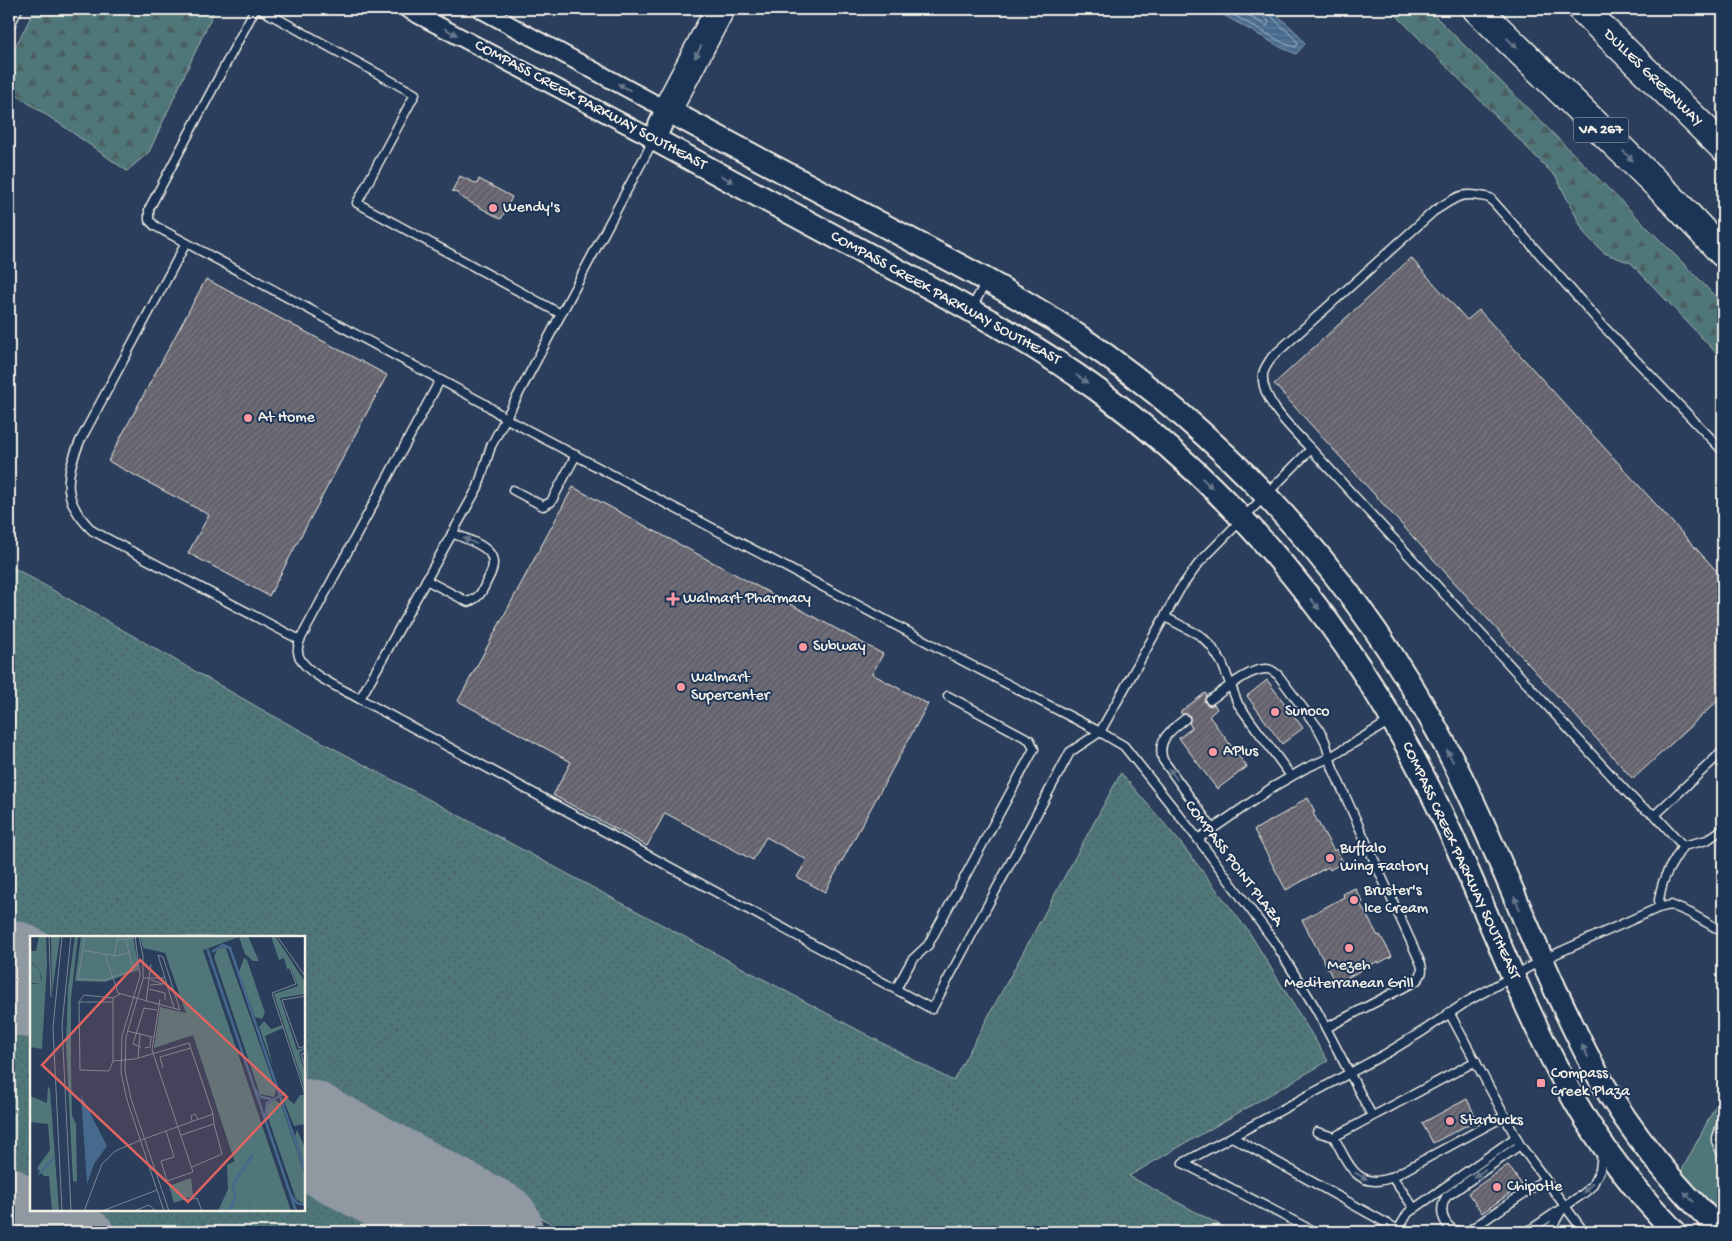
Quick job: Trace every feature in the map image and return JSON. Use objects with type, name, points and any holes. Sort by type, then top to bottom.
[{"type":"highway","points":[[667,110],[720,9]]},
{"type":"highway","name":"VA 267","points":[[1477,9],[1670,198],[1723,253]]},
{"type":"highway","name":"DULLES GREENWAY","points":[[1582,9],[1723,147]]},
{"type":"street","name":"COMPASS CREEK PARKWAY SOUTHEAST","points":[[408,9],[654,139],[1025,341],[1101,392],[1175,453],[1244,518],[1342,640],[1392,720],[1433,797],[1540,1034],[1577,1105],[1603,1144],[1647,1201],[1675,1232]]},
{"type":"street","name":"COMPASS CREEK PARKWAY SOUTHEAST","points":[[480,9],[987,280],[1080,337],[1148,387],[1184,417],[1266,494],[1355,601],[1425,709],[1458,771],[1542,960],[1597,1075],[1643,1143],[1665,1170],[1723,1232]]},
{"type":"street","points":[[654,139],[667,110]]},
{"type":"lane","points":[[9,27],[18,9]]},
{"type":"lane","name":"COMPASS POINT PLAZA","points":[[255,9],[149,209],[149,220],[154,226],[485,404],[506,418],[1124,746],[1198,838],[1274,940],[1326,1028],[1372,1116]]},
{"type":"lane","points":[[260,9],[415,94],[357,203],[561,314]]},
{"type":"lane","points":[[360,700],[478,486],[491,446],[654,139]]},
{"type":"lane","points":[[1683,846],[1655,814],[1640,806],[1621,786],[1279,414],[1262,386],[1263,372],[1272,357],[1434,211],[1460,195],[1473,194],[1490,198],[1604,327],[1723,451]]},
{"type":"lane","points":[[186,243],[80,441],[71,462],[68,485],[72,502],[80,519],[93,531],[300,640]]},
{"type":"lane","points":[[971,310],[987,280]]},
{"type":"lane","points":[[440,380],[300,640],[297,652],[301,662],[309,671],[360,700],[932,1009],[1070,752],[1100,732],[1180,589],[1199,563],[1224,536],[1311,449]]},
{"type":"lane","points":[[513,490],[543,506],[551,502],[576,455]]},
{"type":"lane","points":[[426,580],[468,602],[478,598],[493,570],[493,558],[486,548],[452,533]]},
{"type":"lane","points":[[1165,617],[1201,636],[1211,646],[1222,662],[1238,704],[1291,776]]},
{"type":"lane","points":[[1210,700],[1231,684],[1257,670],[1269,669],[1278,674],[1318,728],[1325,741],[1333,769],[1419,958],[1423,970],[1416,981],[1326,1028]]},
{"type":"lane","points":[[896,989],[912,960],[928,945],[1034,749],[1030,740],[948,696]]},
{"type":"lane","points":[[1185,719],[1169,731],[1164,738],[1161,753],[1163,760],[1212,828]]},
{"type":"lane","points":[[1198,838],[1291,776],[1329,758],[1392,720]]},
{"type":"lane","points":[[1655,814],[1723,751]]},
{"type":"lane","points":[[1658,908],[1660,888],[1666,872],[1683,846],[1707,840],[1723,829]]},
{"type":"lane","points":[[1315,1232],[1183,1163],[1349,1073],[1423,1031],[1449,1012],[1542,960],[1658,908],[1671,905],[1690,913],[1723,932]]},
{"type":"lane","points":[[1449,1012],[1520,1145],[1584,1232]]},
{"type":"lane","points":[[1317,1132],[1334,1137],[1476,1061]]},
{"type":"lane","points":[[1334,1137],[1351,1170],[1356,1175],[1373,1181],[1385,1180],[1505,1116]]},
{"type":"lane","points":[[1723,1119],[1716,1141],[1723,1156]]},
{"type":"lane","points":[[1232,1137],[1400,1231],[1408,1213],[1414,1208],[1516,1137]]},
{"type":"lane","points":[[1527,1232],[1592,1186],[1602,1161],[1603,1144]]},
{"type":"lane","points":[[1520,1145],[1446,1197],[1442,1203],[1441,1210],[1447,1225],[1459,1231],[1470,1231],[1545,1179]]},
{"type":"lane","points":[[1392,1177],[1414,1208]]},
{"type":"lane","points":[[1543,1232],[1553,1225],[1564,1206]]},
{"type":"green space","points":[[35,9],[215,9],[149,152],[127,171],[13,93],[9,79],[9,59]]},
{"type":"green space","points":[[1390,9],[1428,9],[1697,277],[1723,305],[1723,360],[1631,263],[1604,253],[1585,234],[1556,177]]},
{"type":"green space","points":[[9,565],[268,713],[953,1081],[1121,773],[1180,842],[1249,932],[1328,1061],[1129,1176],[1233,1232],[567,1232],[305,1092],[305,936],[30,936],[30,944],[9,932]]},
{"type":"green space","points":[[9,1010],[30,1021],[30,1176],[19,1175],[9,1171]]},
{"type":"green space","points":[[1723,1092],[1723,1220],[1681,1172]]},
{"type":"green space","points":[[305,1171],[420,1232],[120,1232],[98,1220],[89,1211],[305,1211]]},
{"type":"water","points":[[1213,9],[1271,9],[1298,34],[1305,44],[1296,54]]},
{"type":"building","name":"Wendy's","points":[[460,176],[477,184],[479,179],[512,197],[501,219],[452,191]]},
{"type":"building","points":[[1411,258],[1467,320],[1479,310],[1723,578],[1723,586],[1716,593],[1723,601],[1723,696],[1633,779],[1274,384]]},
{"type":"building","name":"At Home","points":[[206,279],[387,375],[269,596],[188,553],[209,515],[108,461]]},
{"type":"building","name":"Walmart Supercenter","points":[[573,487],[883,654],[872,674],[928,704],[825,892],[797,877],[807,860],[766,837],[753,860],[665,813],[647,846],[553,795],[571,762],[458,701]]},
{"type":"building","name":"Sunoco","points":[[1267,680],[1303,728],[1282,744],[1247,696]]},
{"type":"building","name":"APlus","points":[[1205,693],[1207,695],[1204,700],[1206,704],[1210,706],[1214,704],[1217,709],[1209,716],[1247,767],[1217,789],[1179,738],[1192,728],[1189,723],[1190,716],[1180,712]]},
{"type":"building","points":[[1308,798],[1315,812],[1313,813],[1334,851],[1336,849],[1343,862],[1330,870],[1328,867],[1286,890],[1254,830]]},
{"type":"building","points":[[1355,888],[1363,902],[1360,903],[1378,936],[1380,935],[1392,956],[1379,963],[1378,961],[1336,984],[1302,920],[1344,897],[1343,894]]},
{"type":"building","name":"Starbucks","points":[[1467,1099],[1477,1120],[1433,1143],[1422,1123]]},
{"type":"building","name":"Chipotle","points":[[1508,1165],[1522,1185],[1482,1213],[1468,1193]]},
{"type":"taxiway","points":[[10,973],[30,987]]},
{"type":"taxiway","points":[[9,1187],[27,1206],[33,1219],[35,1232]]},
{"type":"taxiway","points":[[53,1211],[93,1232]]},
{"type":"runway","points":[[9,973],[30,984]]},
{"type":"runway","points":[[305,1133],[490,1232]]},
{"type":"place","name":"Wendy's","points":[[493,208]]},
{"type":"place","name":"At Home","points":[[248,418]]},
{"type":"place","name":"Walmart Pharmacy","points":[[673,599]]},
{"type":"place","name":"Subway","points":[[803,647]]},
{"type":"place","name":"Walmart Supercenter","points":[[681,687]]},
{"type":"place","name":"Sunoco","points":[[1275,712]]},
{"type":"place","name":"APlus","points":[[1213,752]]},
{"type":"place","name":"Buffalo Wing Factory","points":[[1330,858]]},
{"type":"place","name":"Bruster's Ice Cream","points":[[1354,900]]},
{"type":"place","name":"Mezeh Mediterranean Grill","points":[[1349,948]]},
{"type":"place","name":"Compass Creek Plaza","points":[[1541,1083]]},
{"type":"place","name":"Starbucks","points":[[1450,1121]]},
{"type":"place","name":"Chipotle","points":[[1497,1187]]}]
